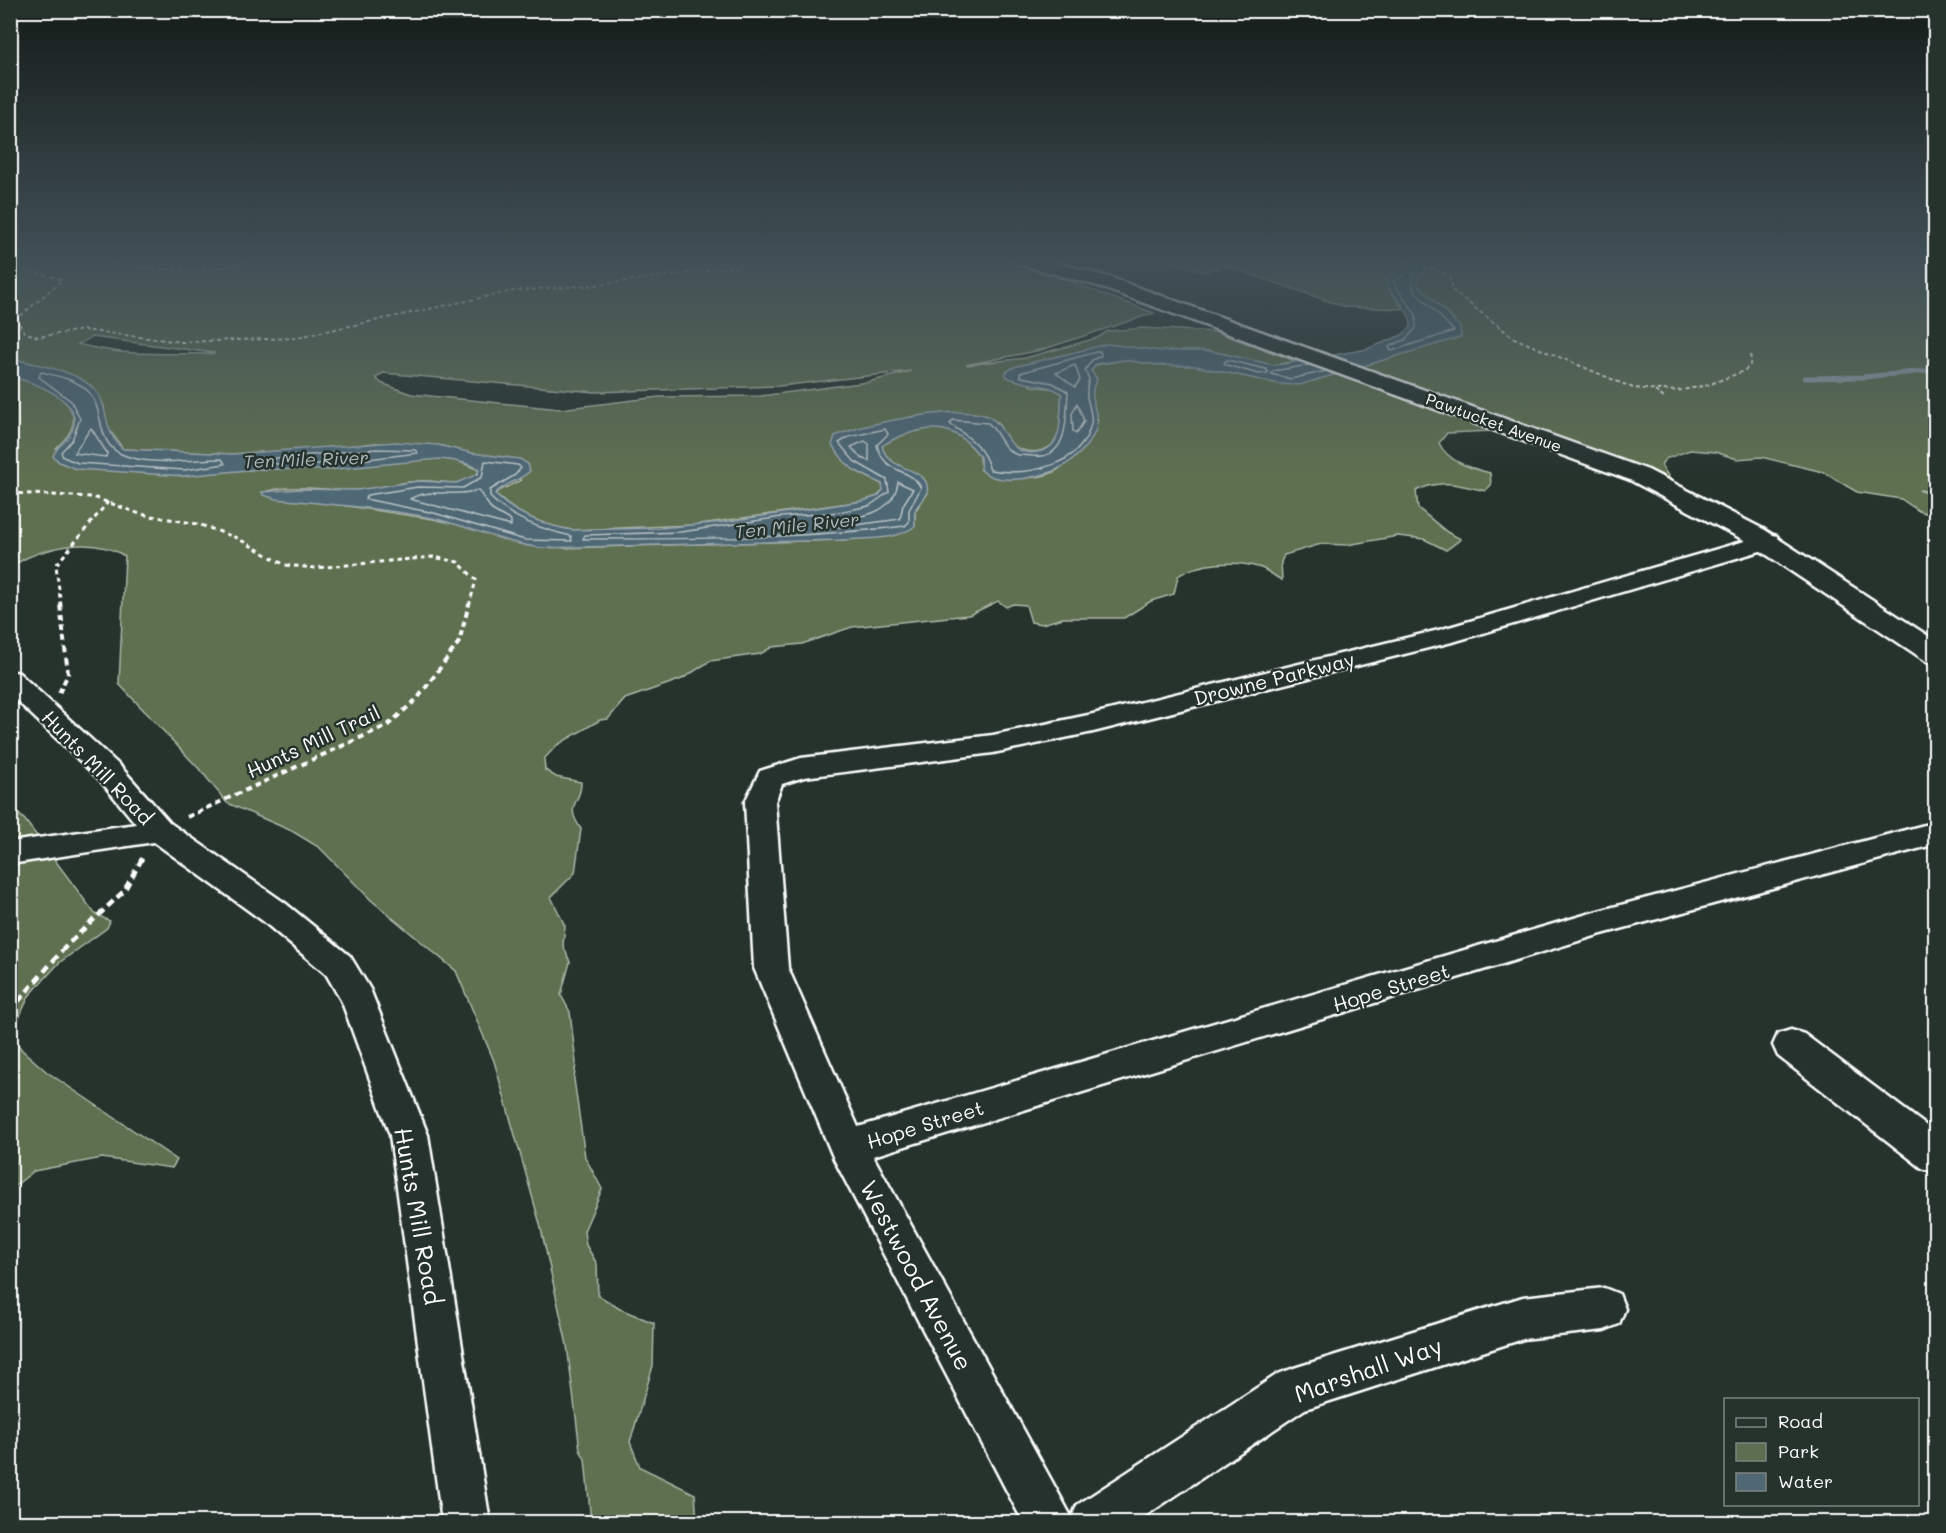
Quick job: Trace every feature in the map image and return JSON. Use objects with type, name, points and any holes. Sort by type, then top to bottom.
[{"type":"main road","name":"Pawtucket Avenue","points":[[1239,331],[1639,475],[1713,510],[1769,541],[1935,655]]},
{"type":"street","name":"Drowne Parkway","points":[[770,778],[801,768],[993,744],[1093,723],[1447,636],[1769,541]]},
{"type":"street","name":"Hunts Mill Road","points":[[10,679],[110,773],[159,831],[274,912],[339,965],[358,999],[409,1135],[466,1522]]},
{"type":"street","name":"Westwood Avenue","points":[[770,778],[760,802],[771,968],[848,1147],[1049,1522]]},
{"type":"street","name":"Hunts Mill Road","points":[[10,853],[159,831]]},
{"type":"street","name":"Hope Street","points":[[848,1147],[1308,1012],[1598,923],[1935,833]]},
{"type":"street","points":[[1791,1045],[1935,1156]]},
{"type":"street","name":"Marshall Way","points":[[1094,1522],[1196,1452],[1294,1390],[1523,1318],[1604,1309]]},
{"type":"path","points":[[23,331],[38,337],[79,331]]},
{"type":"path","points":[[86,331],[181,342],[294,338],[329,331]]},
{"type":"path","points":[[1504,331],[1514,338],[1622,384],[1654,391],[1693,388],[1725,379],[1744,371],[1750,364],[1751,354]]},
{"type":"path","points":[[1654,391],[1664,398]]},
{"type":"path","name":"Hunts Mill Trail","points":[[10,493],[93,497],[140,514],[198,524],[237,538],[285,565],[315,568],[434,556],[453,560],[468,567],[476,580],[474,595],[459,642],[418,698],[388,725],[285,770],[159,831]]},
{"type":"path","points":[[48,714],[69,674],[56,565],[108,502]]},
{"type":"path","points":[[10,1011],[67,945],[124,891],[159,831]]},
{"type":"green space","points":[[11,331],[1100,331],[1041,350],[966,365],[1025,358],[1097,338],[1108,331],[1190,331],[1216,332],[1295,361],[1273,365],[1211,351],[1160,351],[1108,344],[1014,367],[1031,386],[1057,389],[1062,394],[1059,432],[1056,440],[1045,449],[1030,451],[1015,447],[1006,438],[998,422],[967,413],[916,416],[873,426],[854,470],[882,484],[883,490],[878,496],[863,501],[693,525],[571,530],[530,517],[511,507],[495,493],[521,480],[472,453],[438,445],[375,443],[322,449],[232,454],[123,449],[106,425],[104,406],[85,382],[65,372],[11,358]],"holes":[[[92,337],[214,353],[129,353],[78,344]],[[911,371],[868,382],[761,396],[659,397],[560,409],[411,394],[381,383],[376,378],[383,373],[595,392],[779,386]]]},
{"type":"green space","points":[[1458,331],[1935,331],[1935,492],[1919,490],[1935,497],[1935,516],[1919,511],[1901,499],[1857,492],[1823,472],[1761,457],[1737,459],[1715,452],[1690,450],[1665,459],[1661,465],[1670,479],[1656,485],[1501,427],[1493,431],[1447,433],[1439,443],[1443,450],[1460,463],[1490,473],[1491,485],[1485,491],[1442,484],[1416,491],[1418,508],[1447,532],[1461,539],[1446,550],[1424,539],[1398,536],[1347,545],[1321,544],[1284,555],[1281,562],[1282,580],[1252,565],[1230,563],[1207,565],[1186,571],[1178,576],[1174,594],[1151,601],[1124,618],[1063,618],[1042,624],[1031,622],[1026,605],[1013,604],[1006,607],[998,601],[969,615],[852,627],[802,644],[772,647],[760,654],[710,661],[682,679],[625,699],[608,719],[600,720],[557,745],[544,759],[545,770],[556,777],[581,782],[581,789],[573,809],[581,829],[575,873],[551,897],[565,926],[563,945],[570,962],[561,995],[570,1012],[576,1063],[574,1079],[585,1157],[602,1189],[584,1231],[586,1245],[597,1264],[598,1295],[620,1309],[654,1323],[653,1366],[630,1442],[640,1467],[695,1494],[697,1522],[591,1522],[585,1459],[580,1450],[567,1345],[540,1224],[494,1061],[456,971],[371,900],[320,848],[292,831],[227,803],[202,772],[119,684],[125,556],[97,546],[67,546],[38,553],[11,566],[10,377],[40,386],[53,393],[64,401],[71,411],[73,422],[69,434],[56,448],[184,476],[227,471],[455,460],[479,470],[475,477],[461,483],[419,481],[359,490],[285,488],[262,493],[433,519],[564,548],[841,540],[890,536],[915,526],[915,511],[928,493],[922,477],[892,462],[882,446],[915,431],[943,430],[967,442],[980,456],[981,470],[1020,477],[1050,474],[1064,465],[1098,421],[1090,392],[1097,379],[1091,371],[1096,365],[1124,360],[1157,365],[1195,366],[1280,384],[1313,381],[1461,337]]},
{"type":"green space","points":[[10,806],[25,820],[95,914],[110,921],[107,928],[59,963],[29,996],[11,1035],[22,1050],[47,1072],[177,1160],[172,1168],[102,1158],[34,1171],[11,1189]]},
{"type":"water","name":"Ten Mile River","points":[[1407,331],[1460,331],[1461,337],[1299,385],[1280,384],[1195,366],[1157,365],[1124,360],[1096,364],[1091,371],[1097,379],[1093,401],[1097,422],[1093,436],[1082,451],[1060,468],[1024,479],[989,475],[981,470],[980,456],[963,439],[943,430],[925,430],[897,438],[882,446],[885,454],[898,465],[919,475],[927,485],[927,493],[915,511],[915,526],[899,534],[880,538],[841,540],[543,548],[515,543],[432,518],[374,509],[276,499],[263,495],[262,492],[300,489],[357,490],[418,481],[456,483],[478,474],[479,469],[444,459],[326,470],[259,469],[184,476],[76,469],[59,462],[53,456],[73,430],[74,415],[62,399],[52,392],[30,382],[11,377],[10,358],[66,372],[90,385],[99,395],[112,435],[123,449],[232,454],[396,442],[438,445],[472,453],[520,459],[528,464],[530,471],[495,494],[520,513],[541,522],[572,530],[660,528],[723,522],[863,501],[878,496],[883,490],[882,484],[854,470],[844,461],[832,445],[835,436],[867,426],[910,417],[952,413],[985,415],[999,425],[1014,446],[1021,451],[1030,453],[1042,451],[1049,448],[1058,435],[1062,394],[1050,388],[1020,382],[1006,376],[1006,372],[1014,367],[1108,344],[1160,351],[1211,351],[1273,365],[1367,349],[1402,335]]},
{"type":"waterway","points":[[1805,378],[1864,377],[1936,370]]}]
